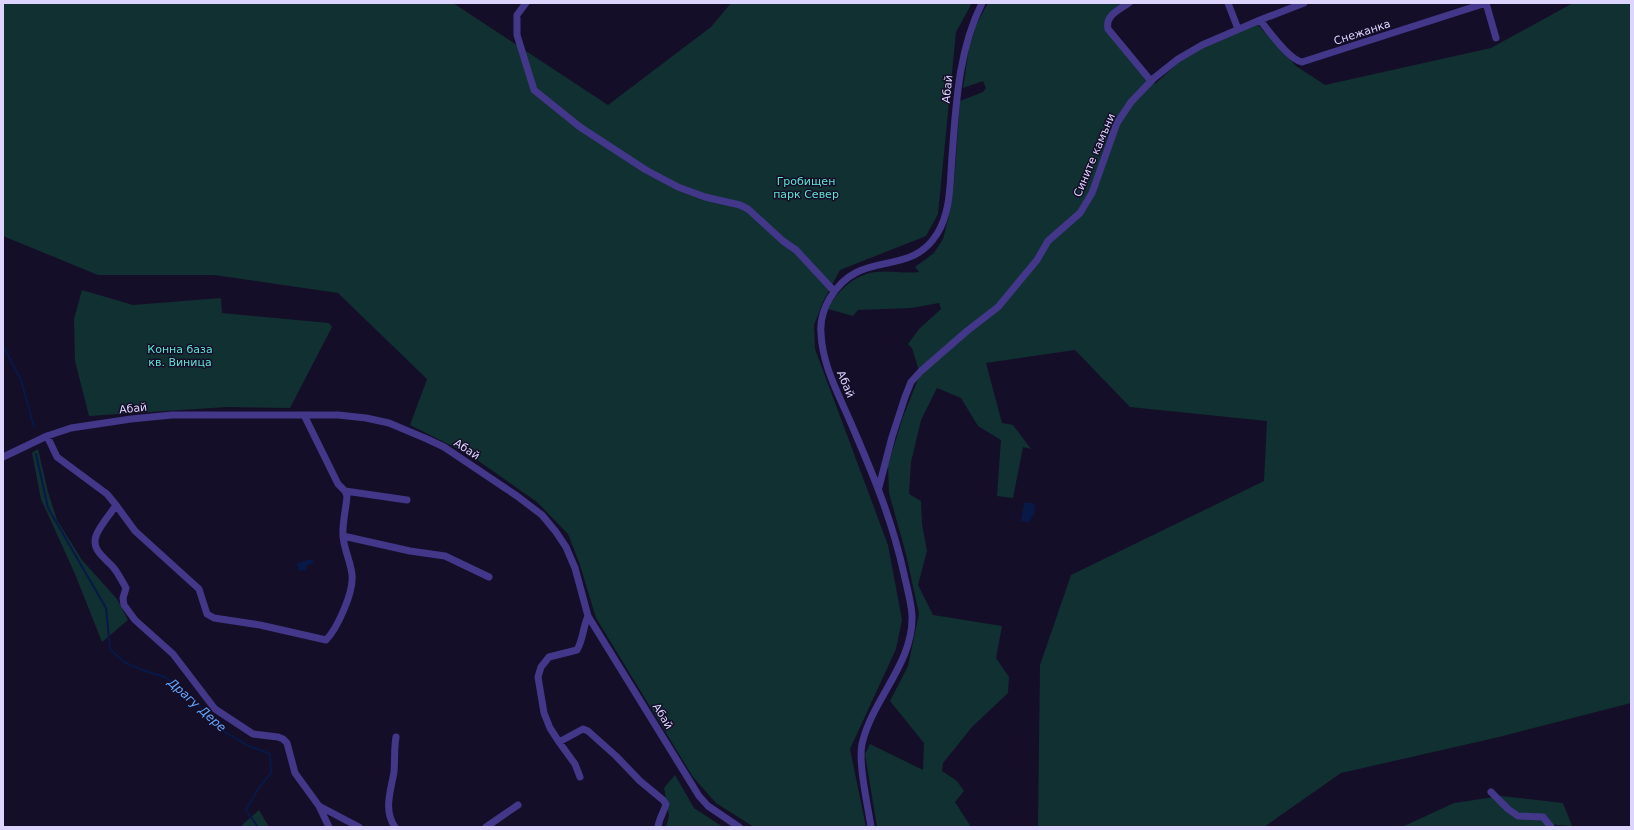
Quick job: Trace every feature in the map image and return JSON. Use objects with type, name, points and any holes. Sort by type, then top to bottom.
[{"type":"street","points":[[526,3],[517,15],[517,35],[534,90],[580,127],[646,170],[678,187],[705,197],[740,205],[748,209],[783,241],[796,250],[834,291]]},
{"type":"street","name":"Абай","points":[[871,827],[861,761],[861,747],[865,731],[873,713],[905,654],[910,635],[912,616],[900,556],[891,521],[828,370],[822,348],[822,317],[827,303],[834,291],[845,279],[857,270],[872,265],[895,262],[920,253],[937,235],[947,211],[959,79],[963,54],[970,31],[982,3]]},
{"type":"street","points":[[1129,3],[1110,16],[1107,22],[1108,29],[1151,81]]},
{"type":"street","points":[[1228,3],[1238,29]]},
{"type":"street","name":"Сините камъни","points":[[878,487],[892,438],[911,382],[921,371],[998,307],[1037,260],[1048,240],[1080,213],[1092,193],[1117,123],[1131,102],[1151,81],[1178,59],[1202,45],[1304,3]]},
{"type":"street","points":[[1486,3],[1496,38]]},
{"type":"street","name":"Снежанка","points":[[1260,20],[1297,62],[1302,62],[1486,3]]},
{"type":"street","name":"Абай","points":[[3,457],[47,436],[71,428],[172,415],[338,415],[366,418],[389,423],[444,447],[517,496],[542,515],[556,532],[566,547],[575,568],[588,616],[699,796],[708,806],[739,827]]},
{"type":"street","points":[[47,436],[57,457],[107,494],[135,531],[199,590],[206,614],[214,618],[260,625],[326,640],[330,636],[344,611],[352,583],[352,575],[343,536],[347,496],[345,490],[338,484],[304,415]]},
{"type":"street","points":[[345,490],[407,500]]},
{"type":"street","points":[[116,505],[98,532],[94,544],[98,551],[113,567],[126,588],[123,598],[124,605],[135,620],[173,654],[215,709],[253,734],[278,737],[287,743],[295,772],[319,806],[329,827]]},
{"type":"street","points":[[343,536],[410,551],[445,556],[489,577]]},
{"type":"street","points":[[580,777],[575,764],[550,728],[544,713],[538,677],[541,666],[549,657],[577,650],[580,645],[588,616]]},
{"type":"street","points":[[559,742],[583,729],[588,731],[666,804],[660,816],[658,827]]},
{"type":"street","points":[[395,827],[388,812],[394,771],[396,737]]},
{"type":"street","points":[[1491,792],[1508,810],[1518,816],[1528,818],[1544,817],[1551,827]]},
{"type":"street","points":[[319,806],[359,827]]},
{"type":"street","points":[[486,827],[518,806]]},
{"type":"green space","name":"Гробищен парк Север","points":[[3,3],[453,3],[608,105],[711,27],[731,3],[972,3],[956,32],[938,214],[926,236],[840,270],[823,302],[814,325],[815,349],[888,545],[902,620],[896,649],[850,749],[866,827],[754,827],[716,803],[693,777],[596,618],[580,565],[568,534],[537,502],[470,455],[410,425],[427,379],[338,293],[214,275],[98,275],[3,236]]},
{"type":"green space","points":[[988,3],[1127,3],[1109,16],[1108,29],[1155,84],[1190,52],[1257,24],[1296,66],[1325,85],[1491,48],[1573,3],[1631,3],[1631,703],[1499,737],[1341,773],[1264,827],[1038,827],[1040,665],[1071,575],[1264,481],[1267,421],[1130,407],[1075,350],[986,363],[1002,423],[1013,425],[1031,449],[1023,447],[1013,498],[997,496],[1001,440],[978,426],[961,398],[937,388],[921,420],[911,462],[909,494],[921,501],[922,524],[927,551],[918,585],[933,615],[1002,626],[996,658],[1009,677],[1008,693],[972,727],[943,763],[942,771],[957,781],[964,791],[955,802],[971,827],[877,827],[865,754],[870,744],[923,770],[924,743],[890,701],[908,666],[919,614],[906,554],[889,493],[888,465],[903,417],[920,374],[912,348],[908,344],[919,329],[941,309],[939,303],[911,308],[858,310],[853,316],[828,309],[841,290],[853,280],[867,274],[875,272],[919,272],[915,267],[934,253],[943,239],[949,216],[954,184],[960,101],[983,92],[986,88],[983,81],[963,88],[969,48],[977,23]]},
{"type":"green space","name":"Конна база кв. Виница","points":[[82,290],[133,305],[221,298],[222,313],[329,323],[332,327],[290,408],[227,407],[89,416],[75,361],[74,319]]},
{"type":"green space","points":[[38,449],[48,492],[57,520],[82,560],[117,599],[128,620],[102,642],[75,574],[41,499],[32,453]]},
{"type":"green space","points":[[675,775],[694,808],[723,827],[666,827],[669,816],[664,788]]},
{"type":"green space","points":[[1501,796],[1563,803],[1572,826],[1545,824],[1545,827],[1402,827],[1454,803]]},
{"type":"green space","points":[[259,810],[269,827],[243,827],[242,825]]},
{"type":"water","points":[[1024,503],[1032,503],[1035,506],[1034,514],[1029,522],[1021,521]]},
{"type":"water","points":[[312,559],[314,563],[306,566],[306,570],[298,571],[297,563]]},
{"type":"waterway","name":"Драгу Дере","points":[[3,346],[21,380],[34,427]]},
{"type":"waterway","name":"Драгу Дере","points":[[36,454],[48,508],[106,608],[110,649],[124,662],[142,670],[165,677],[190,697],[226,733],[249,746],[270,754],[271,773],[258,789],[246,810],[258,827]]}]
